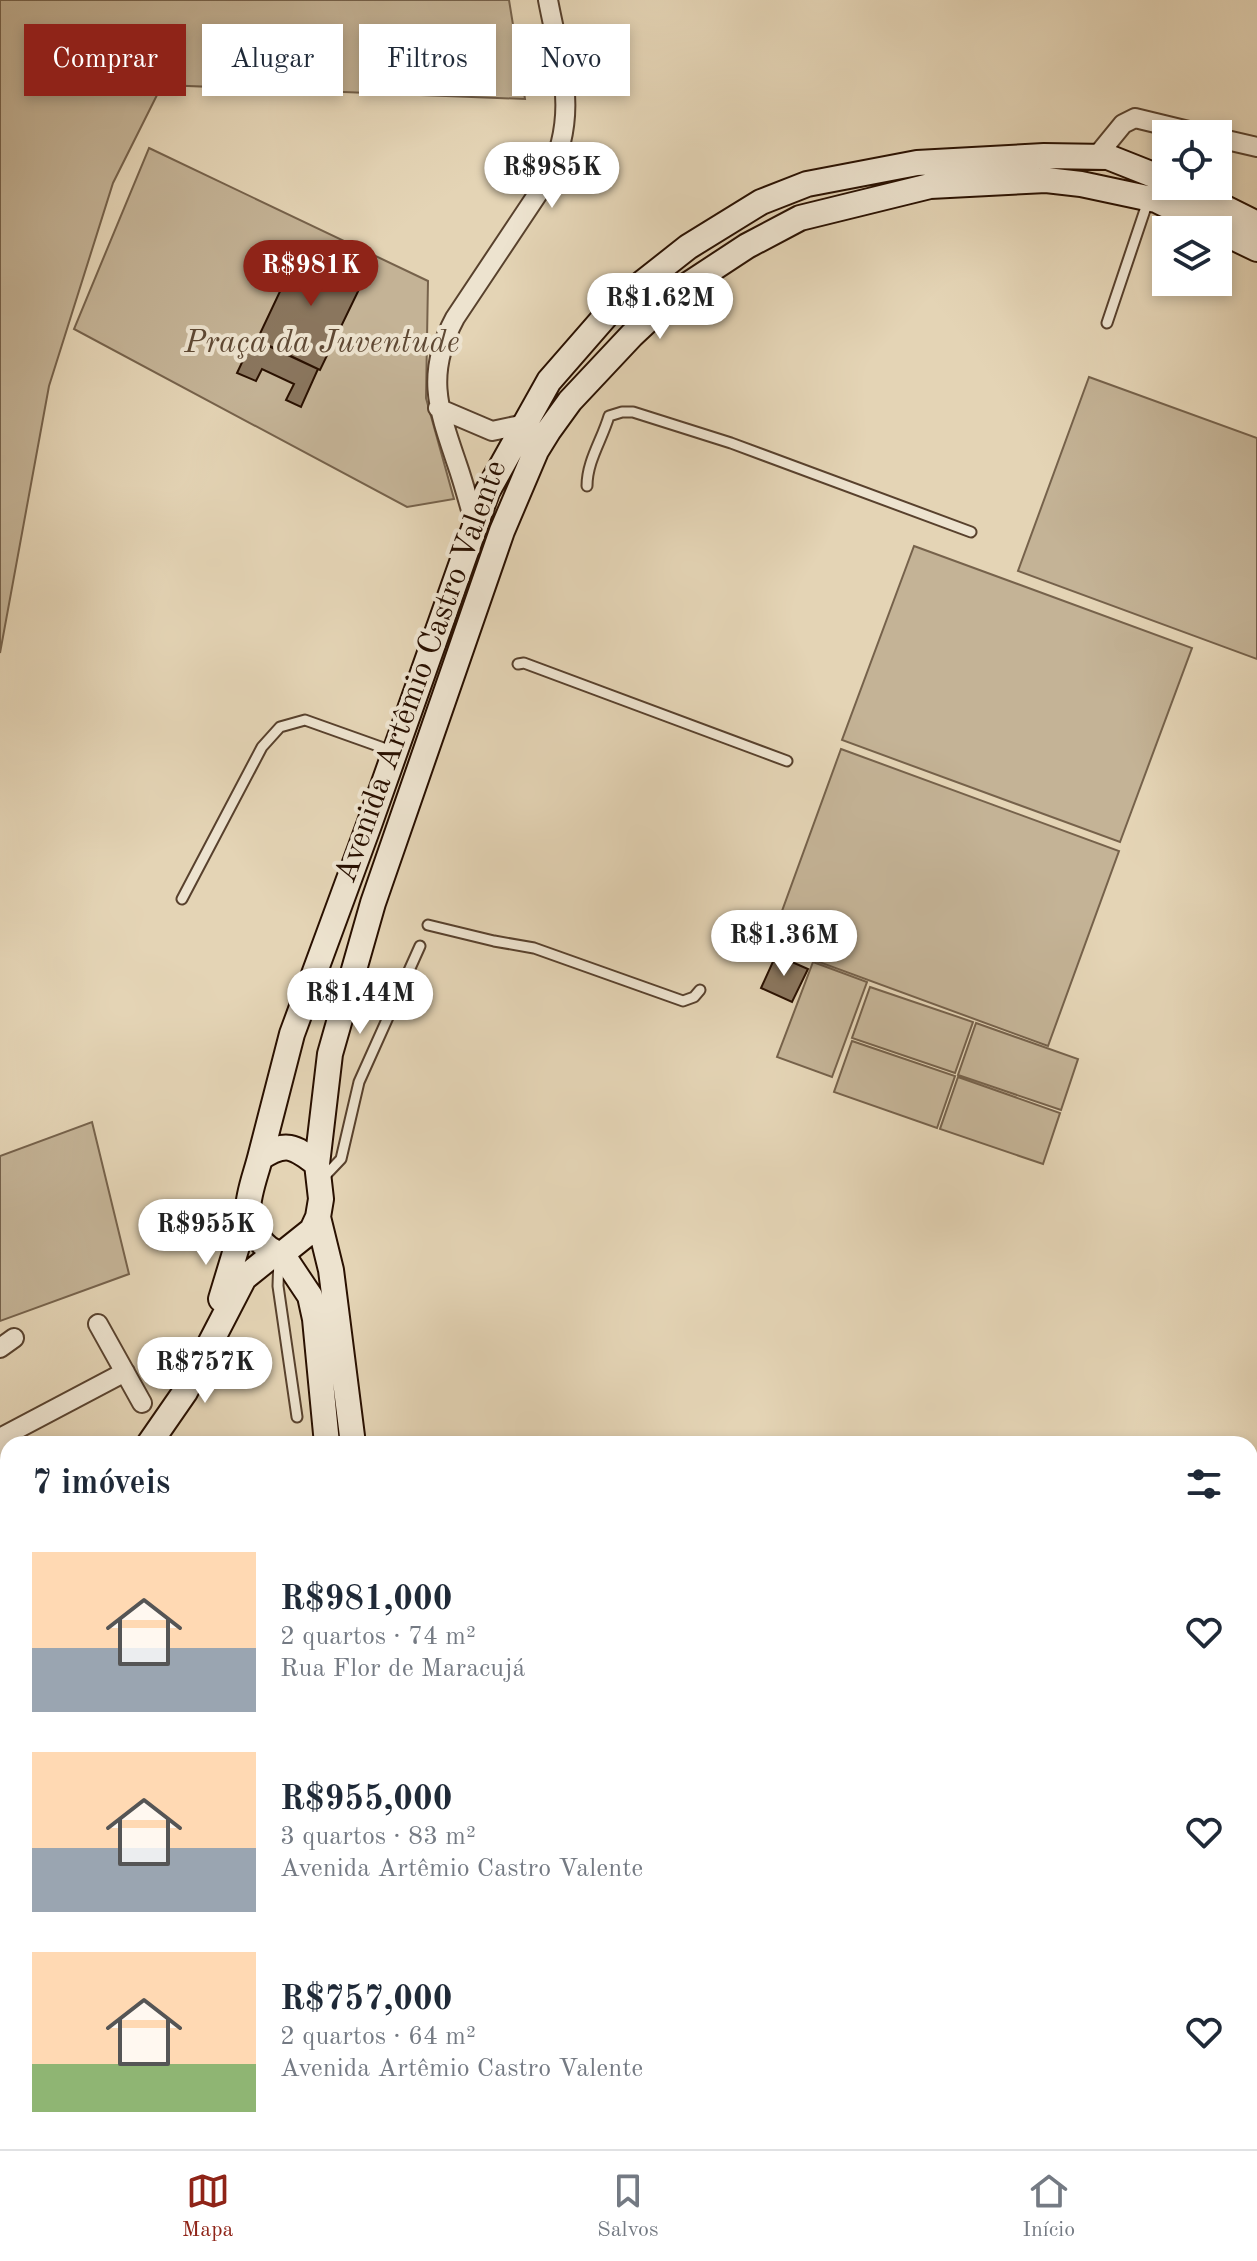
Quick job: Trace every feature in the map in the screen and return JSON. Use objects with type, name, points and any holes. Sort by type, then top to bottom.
[{"type":"main road","points":[[213,1336],[292,1034],[487,492],[549,381],[617,303],[688,247],[761,202],[807,184],[917,163],[1044,156],[1102,157]]},
{"type":"main road","name":"Avenida Artêmio Castro Valente","points":[[1102,157],[1152,185]]},
{"type":"main road","name":"Avenida Artêmio Castro Valente","points":[[318,1172],[330,1054],[373,903],[502,531],[536,451],[570,401],[632,335],[680,290],[747,246],[800,218],[930,186],[1046,180],[1152,188]]},
{"type":"main road","name":"Avenida Artêmio Castro Valente","points":[[1177,200],[1257,249]]},
{"type":"main road","points":[[1209,200],[1257,224]]},
{"type":"main road","points":[[260,1158],[274,1149],[290,1147],[300,1150],[318,1172],[318,1217],[331,1270],[352,1436]]},
{"type":"main road","points":[[248,1210],[258,1238],[279,1254],[310,1296],[326,1436]]},
{"type":"main road","points":[[155,1436],[185,1392],[244,1278],[312,1230],[318,1217]]},
{"type":"street","points":[[475,524],[438,408],[439,359],[444,339],[480,278],[547,180],[559,157],[567,113],[566,88],[548,0]]},
{"type":"street","points":[[1102,157],[1123,124],[1135,118],[1152,122]]},
{"type":"street","points":[[1232,141],[1257,147]]},
{"type":"street","points":[[438,408],[492,431],[525,424]]},
{"type":"street","points":[[98,1324],[142,1403]]},
{"type":"street","points":[[4,1436],[125,1372]]},
{"type":"lane","points":[[1107,323],[1153,200]]},
{"type":"lane","points":[[587,486],[593,454],[609,416],[633,412],[731,443],[971,532]]},
{"type":"lane","points":[[518,664],[524,663],[787,761]]},
{"type":"lane","points":[[182,899],[262,747],[280,727],[305,720],[395,752]]},
{"type":"lane","points":[[428,925],[534,948],[683,1001],[690,1000],[700,990]]},
{"type":"lane","points":[[318,1172],[341,1159],[359,1082],[420,946]]},
{"type":"lane","points":[[279,1254],[278,1286],[297,1417]]},
{"type":"green space","points":[[0,0],[509,0],[513,24],[512,96],[525,96],[525,99],[447,96],[496,96],[496,24],[359,24],[359,93],[343,92],[343,24],[202,24],[202,87],[186,86],[186,24],[24,24],[24,96],[156,96],[113,183],[49,386],[0,653]]},
{"type":"green space","name":"Praça da Juventude","points":[[149,148],[428,281],[426,398],[454,499],[407,507],[74,329]]},
{"type":"green space","points":[[1089,377],[1257,438],[1257,659],[1018,571]]},
{"type":"green space","points":[[914,546],[1192,648],[1120,842],[842,740]]},
{"type":"green space","points":[[841,749],[1119,851],[1048,1046],[770,944]]},
{"type":"green space","points":[[813,962],[867,982],[832,1077],[777,1057]]},
{"type":"green space","points":[[870,987],[973,1022],[955,1073],[852,1038]]},
{"type":"green space","points":[[976,1023],[1078,1059],[1061,1110],[958,1075]]},
{"type":"green space","points":[[852,1041],[955,1076],[937,1128],[834,1092]]},
{"type":"green space","points":[[958,1077],[1060,1113],[1043,1164],[940,1129]]},
{"type":"green space","points":[[92,1122],[129,1274],[0,1321],[0,1156]]},
{"type":"building","points":[[301,247],[365,277],[320,370],[257,340]]},
{"type":"building","points":[[253,339],[318,369],[301,407],[286,400],[294,384],[262,369],[256,381],[237,373]]},
{"type":"building","points":[[776,955],[808,969],[792,1002],[761,988]]}]
